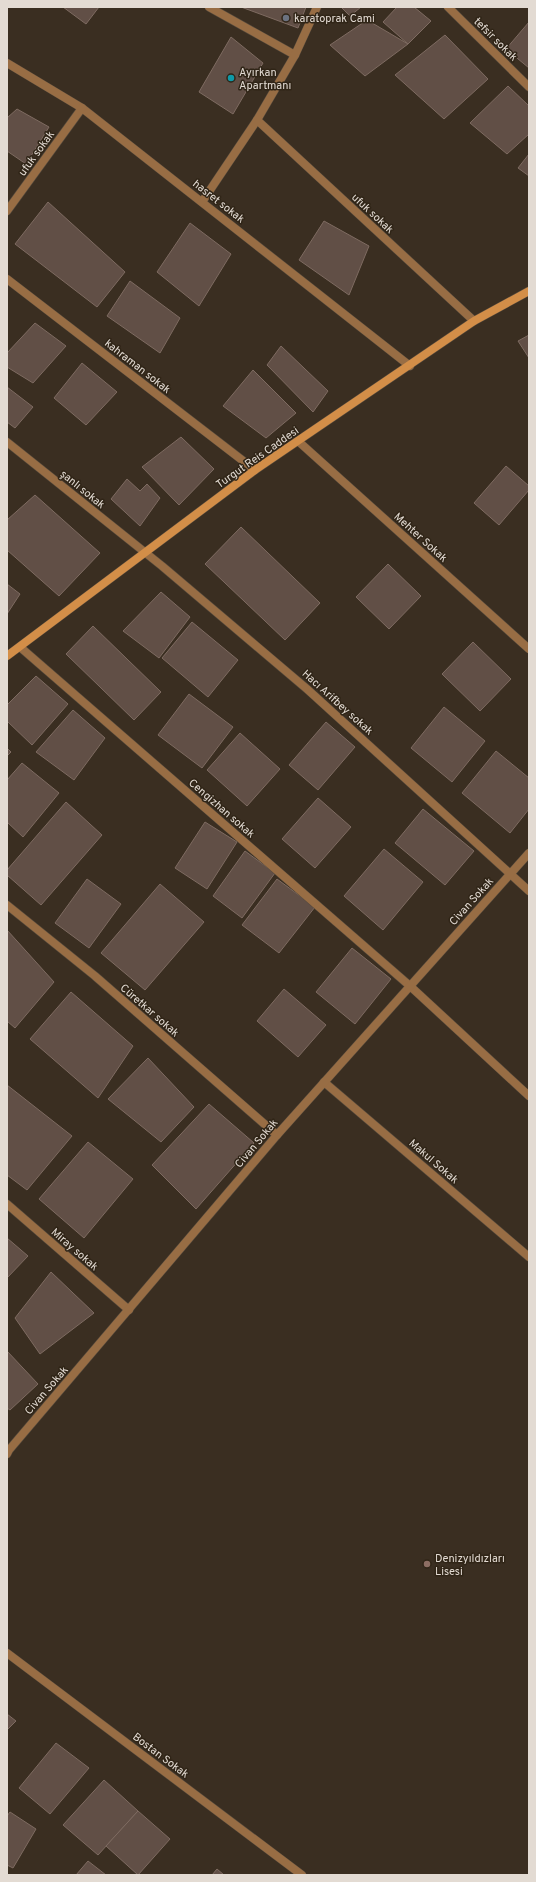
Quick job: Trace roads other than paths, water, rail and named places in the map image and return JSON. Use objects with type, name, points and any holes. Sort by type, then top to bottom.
[{"type":"street","points":[[209,7],[295,55]]},
{"type":"street","points":[[202,202],[257,120],[295,55],[317,7]]},
{"type":"street","name":"tefsir sokak","points":[[448,7],[529,87]]},
{"type":"street","name":"hasret sokak","points":[[7,63],[82,108],[410,366]]},
{"type":"street","name":"ufuk sokak","points":[[7,210],[82,108]]},
{"type":"street","name":"ufuk sokak","points":[[257,120],[474,321]]},
{"type":"street","name":"kahraman sokak","points":[[7,279],[255,470]]},
{"type":"street","name":"Turgut Reis Caddesi","points":[[7,656],[255,470],[410,366],[474,321],[529,291]]},
{"type":"street","name":"Mehter Sokak","points":[[298,441],[529,649]]},
{"type":"street","name":"şanlı sokak","points":[[7,442],[146,553]]},
{"type":"street","name":"Hacı Arifbey sokak","points":[[146,553],[307,689],[529,891]]},
{"type":"street","name":"Cengizhan sokak","points":[[20,647],[410,986],[529,1096]]},
{"type":"street","name":"Civan Sokak","points":[[8,1451],[276,1135],[529,853]]},
{"type":"street","name":"Cüretkar sokak","points":[[7,905],[95,976],[276,1135]]},
{"type":"street","name":"Makul Sokak","points":[[324,1082],[529,1257]]},
{"type":"street","name":"Miray sokak","points":[[7,1204],[129,1310]]},
{"type":"street","name":"Bostan Sokak","points":[[7,1652],[302,1875]]},
{"type":"place","name":"karatoprak Cami","points":[[286,18]]},
{"type":"place","name":"Ayırkan Apartmanı","points":[[231,78]]},
{"type":"place","name":"Denizyıldızları Lisesi","points":[[427,1564]]}]
